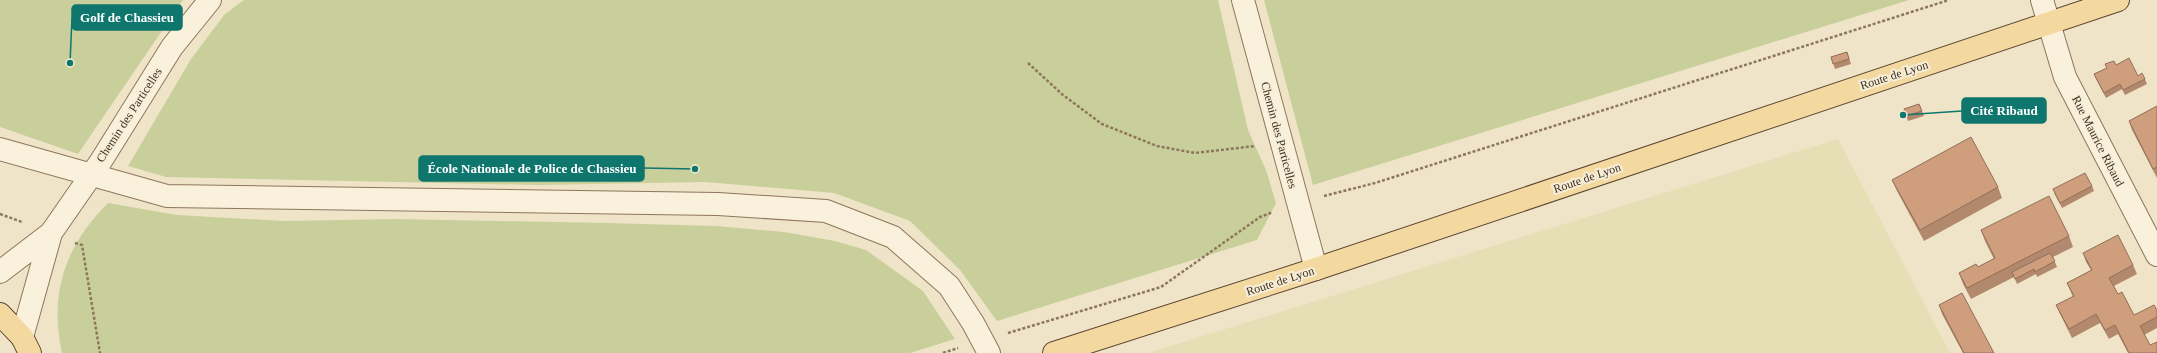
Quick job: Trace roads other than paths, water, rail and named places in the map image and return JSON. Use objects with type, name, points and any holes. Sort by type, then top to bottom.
[{"type":"main road","name":"Route de Lyon","points":[[1054,353],[1316,269],[2118,0]]},
{"type":"main road","points":[[0,314],[26,345]]},
{"type":"street","name":"Chemin des Particelles","points":[[0,272],[51,233],[172,47],[210,0]]},
{"type":"street","name":"Chemin des Particelles","points":[[1244,0],[1297,203],[1316,269]]},
{"type":"street","name":"Rue Maurice Ribaud","points":[[2042,0],[2065,77],[2157,255]]},
{"type":"street","points":[[0,149],[167,196],[718,204],[826,211],[893,237],[949,286],[986,347]]},
{"type":"street","name":"Chemin des Particelles","points":[[26,345],[51,233]]},
{"type":"place","name":"Golf de Chassieu","points":[[70,63]]},
{"type":"place","name":"Cité Ribaud","points":[[1903,115]]},
{"type":"place","name":"École Nationale de Police de Chassieu","points":[[695,169]]}]
